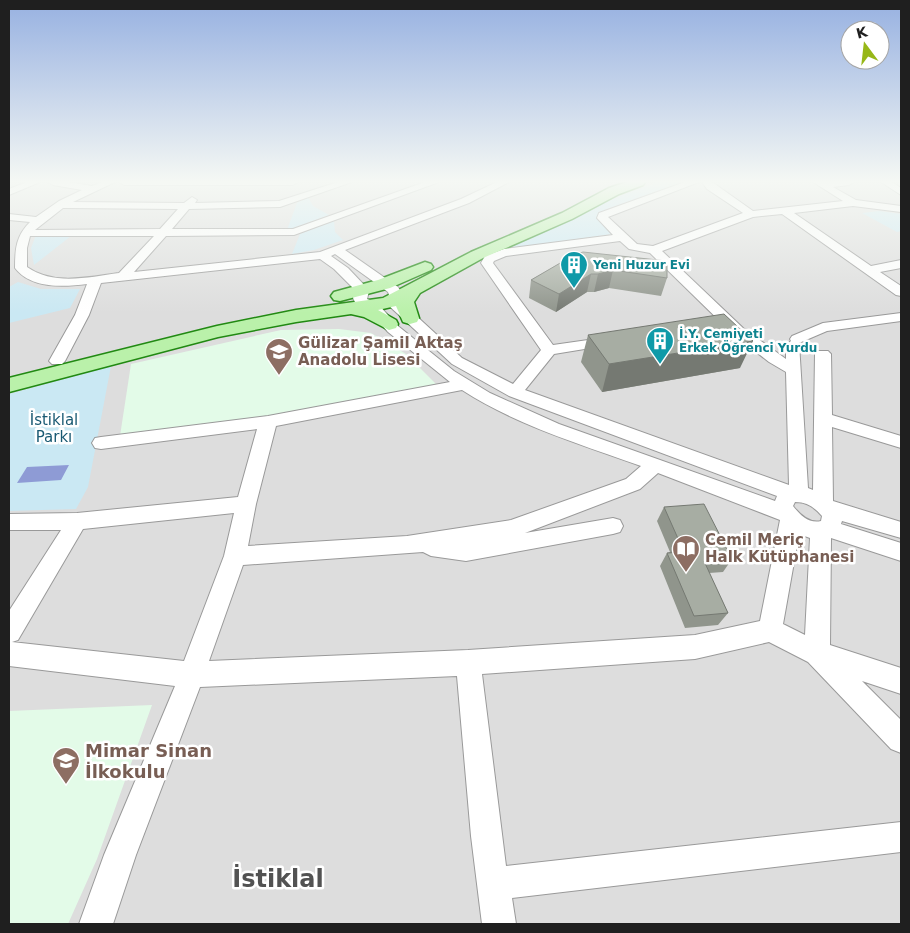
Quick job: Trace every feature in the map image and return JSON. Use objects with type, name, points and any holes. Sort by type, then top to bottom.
[{"type":"main road","points":[[9,385],[217,332],[341,303],[374,286],[523,226]]},
{"type":"main road","points":[[374,286],[382,304],[392,301],[477,255],[544,226]]},
{"type":"main road","points":[[410,318],[404,305],[405,297],[415,288]]},
{"type":"main road","points":[[9,374],[201,322],[341,303],[370,313],[389,324]]},
{"type":"street","points":[[23,270],[21,268],[25,236],[33,226]]},
{"type":"street","points":[[122,278],[170,226]]},
{"type":"street","points":[[9,270],[23,270],[33,277],[47,282],[122,278],[290,246],[336,226]]},
{"type":"street","points":[[322,255],[401,226]]},
{"type":"street","points":[[610,226],[633,247],[654,250],[720,226]]},
{"type":"street","points":[[805,226],[901,292]]},
{"type":"street","points":[[9,238],[163,233],[290,246],[322,255],[374,286]]},
{"type":"street","points":[[549,350],[487,263],[488,259],[504,253],[622,237]]},
{"type":"street","points":[[337,250],[374,286],[389,324],[463,385],[484,397],[553,428],[655,464],[792,505],[815,498],[825,518],[901,552]]},
{"type":"street","points":[[654,250],[729,322],[770,358],[794,370]]},
{"type":"street","points":[[869,270],[901,264]]},
{"type":"street","points":[[57,361],[82,315],[96,280]]},
{"type":"street","points":[[392,301],[457,361],[515,392],[792,505],[806,528],[825,518],[901,530]]},
{"type":"street","points":[[795,342],[823,327],[882,318],[901,319]]},
{"type":"street","points":[[795,342],[799,351],[809,355],[855,328],[901,319]]},
{"type":"street","points":[[710,325],[729,322]]},
{"type":"street","points":[[515,392],[549,350],[625,338]]},
{"type":"street","points":[[770,630],[792,505],[795,342]]},
{"type":"street","points":[[826,346],[824,419],[825,518],[817,653],[901,739]]},
{"type":"street","points":[[101,443],[268,422],[463,385]]},
{"type":"street","points":[[824,419],[901,442]]},
{"type":"street","points":[[96,924],[120,855],[192,675],[235,556],[246,504],[268,422]]},
{"type":"street","points":[[235,556],[407,544],[511,529],[580,506],[633,484],[655,464]]},
{"type":"street","points":[[9,522],[77,521],[246,504]]},
{"type":"street","points":[[9,632],[77,521]]},
{"type":"street","points":[[407,544],[466,552],[614,526]]},
{"type":"street","points":[[9,654],[192,675],[468,663],[695,647],[770,630],[817,653],[901,681]]},
{"type":"street","points":[[468,663],[486,836],[499,924]]},
{"type":"street","points":[[494,884],[901,837]]},
{"type":"shaded area","points":[[9,226],[901,226],[901,924],[9,924]]},
{"type":"shaded area","name":"Gülizar Şamil Aktaş Anadolu Lisesi","points":[[339,329],[371,333],[406,354],[441,389],[224,427],[120,436],[131,364],[281,330]]},
{"type":"shaded area","points":[[69,465],[61,480],[17,483],[27,467]]},
{"type":"shaded area","name":"Mimar Sinan İlkokulu","points":[[152,705],[97,859],[68,924],[9,924],[9,711]]},
{"type":"green space","points":[[289,226],[299,226],[287,230]]},
{"type":"green space","points":[[322,226],[334,226],[335,232],[343,240],[314,250],[292,254],[300,234]]},
{"type":"green space","points":[[548,226],[604,226],[612,234],[492,251]]},
{"type":"green space","points":[[885,226],[901,226],[901,231],[897,232]]},
{"type":"green space","points":[[36,235],[71,236],[34,265],[31,248]]},
{"type":"green space","points":[[18,282],[41,289],[80,289],[70,308],[9,323],[9,287]]},
{"type":"green space","name":"İstiklal Parkı","points":[[111,366],[88,487],[76,509],[9,511],[9,394]]},
{"type":"building","points":[[583,252],[667,261],[667,278],[613,270],[591,274],[559,294],[531,280],[574,255]]},
{"type":"building","points":[[724,314],[753,341],[609,364],[588,335]]},
{"type":"building","points":[[704,504],[732,559],[704,561],[728,613],[694,616],[667,553],[684,552],[664,507]]},
{"type":"place","name":"Yeni Huzur Evi","points":[[574,289]]},
{"type":"place","name":"İ.Y. Cemiyeti Erkek Öğrenci Yurdu","points":[[660,365]]},
{"type":"place","name":"Gülizar Şamil Aktaş Anadolu Lisesi","points":[[279,376]]},
{"type":"place","name":"Cemil Meriç Halk Kütüphanesi","points":[[686,573]]},
{"type":"place","name":"Mimar Sinan İlkokulu","points":[[66,785]]},
{"type":"district","name":"İstiklal","points":[[278,879]]}]
